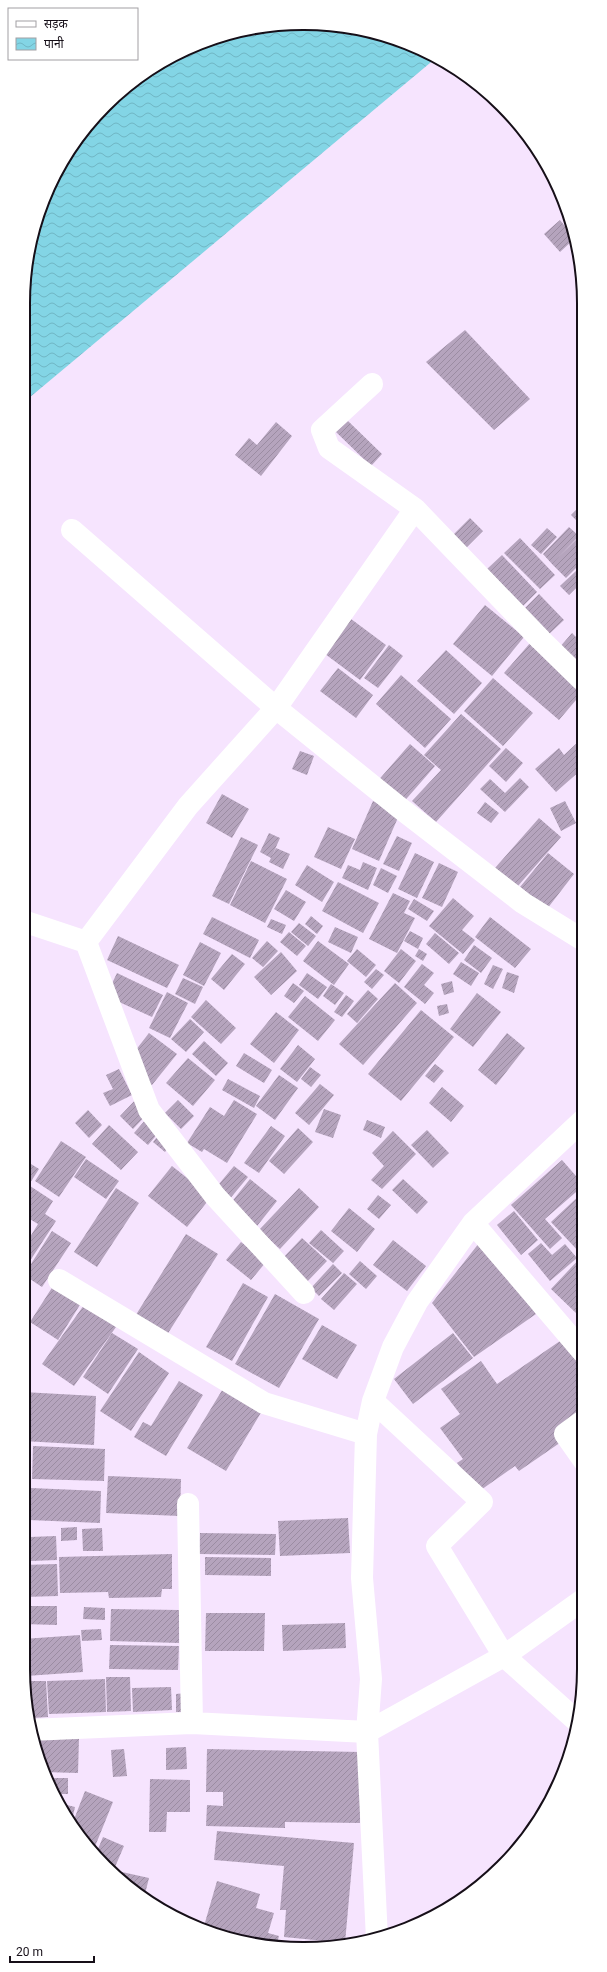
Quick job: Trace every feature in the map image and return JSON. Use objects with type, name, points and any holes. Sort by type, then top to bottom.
[{"type":"street","points":[[372,384],[322,430],[329,448],[415,509],[577,675]]},
{"type":"street","points":[[86,942],[188,806],[276,708],[415,509]]},
{"type":"street","points":[[72,530],[276,708],[400,808],[523,903],[577,936]]},
{"type":"street","points":[[30,923],[86,942]]},
{"type":"street","points":[[86,942],[149,1110],[215,1196],[304,1293]]},
{"type":"street","points":[[376,1932],[368,1732],[371,1679],[362,1578],[366,1434],[373,1401],[393,1347],[417,1302],[473,1222],[577,1126]]},
{"type":"street","points":[[473,1222],[577,1344]]},
{"type":"street","points":[[59,1280],[264,1403],[366,1434]]},
{"type":"street","points":[[373,1401],[482,1502],[437,1546],[504,1656],[573,1718]]},
{"type":"street","points":[[577,1425],[564,1434],[577,1452]]},
{"type":"street","points":[[188,1504],[192,1723]]},
{"type":"street","points":[[37,1730],[192,1723],[368,1732],[504,1656],[577,1604]]},
{"type":"water","points":[[304,30],[339,32],[357,35],[374,39],[408,51],[431,62],[30,397],[30,304],[32,268],[39,233],[58,183],[76,152],[98,123],[123,98],[152,76],[183,58],[233,39],[268,32]]},
{"type":"building","points":[[560,220],[566,228],[570,243],[560,252],[544,234]]},
{"type":"building","points":[[465,330],[530,399],[494,430],[426,362]]},
{"type":"building","points":[[348,421],[382,454],[371,466],[336,432]]},
{"type":"building","points":[[276,422],[292,436],[261,476],[235,455],[249,438],[257,445]]},
{"type":"building","points":[[577,509],[577,521],[571,515]]},
{"type":"building","points":[[470,518],[483,531],[459,555],[446,542]]},
{"type":"building","points":[[569,527],[577,534],[577,538],[552,564],[543,554]]},
{"type":"building","points":[[547,528],[557,537],[541,554],[531,545]]},
{"type":"building","points":[[520,538],[555,575],[540,589],[504,553]]},
{"type":"building","points":[[577,539],[577,567],[566,578],[552,564]]},
{"type":"building","points":[[502,555],[537,592],[520,609],[484,572]]},
{"type":"building","points":[[576,571],[577,572],[577,587],[569,595],[560,586]]},
{"type":"building","points":[[539,594],[564,620],[546,637],[521,612]]},
{"type":"building","points":[[485,605],[524,637],[492,676],[453,644]]},
{"type":"building","points":[[339,610],[386,645],[360,680],[313,645]]},
{"type":"building","points":[[572,633],[577,638],[577,658],[574,661],[559,648]]},
{"type":"building","points":[[531,642],[577,683],[577,699],[559,720],[504,673]]},
{"type":"building","points":[[389,645],[403,656],[378,688],[364,678]]},
{"type":"building","points":[[446,650],[482,683],[454,714],[417,681]]},
{"type":"building","points":[[338,668],[373,695],[356,718],[320,691]]},
{"type":"building","points":[[401,675],[451,719],[425,748],[376,704]]},
{"type":"building","points":[[493,678],[533,713],[503,746],[464,711]]},
{"type":"building","points":[[461,714],[501,749],[436,822],[412,801],[441,770],[424,755]]},
{"type":"building","points":[[577,743],[577,773],[556,792],[535,769],[559,748],[564,755]]},
{"type":"building","points":[[410,744],[435,766],[401,805],[376,783]]},
{"type":"building","points":[[506,748],[523,763],[506,782],[489,766]]},
{"type":"building","points":[[300,751],[314,756],[307,775],[292,769]]},
{"type":"building","points":[[520,778],[529,787],[505,812],[480,789],[490,779],[505,793]]},
{"type":"building","points":[[222,794],[249,809],[232,838],[206,823]]},
{"type":"building","points":[[373,801],[400,813],[379,861],[352,849]]},
{"type":"building","points":[[565,801],[576,823],[561,831],[550,808]]},
{"type":"building","points":[[485,802],[499,813],[491,823],[477,813]]},
{"type":"building","points":[[539,818],[561,837],[517,887],[495,868]]},
{"type":"building","points":[[328,827],[355,839],[341,869],[314,857]]},
{"type":"building","points":[[269,833],[280,838],[272,856],[276,848],[290,854],[283,869],[269,862],[271,858],[260,852]]},
{"type":"building","points":[[397,836],[412,843],[399,871],[383,864]]},
{"type":"building","points":[[241,837],[258,845],[229,904],[212,896]]},
{"type":"building","points":[[415,853],[434,862],[417,898],[398,889]]},
{"type":"building","points":[[548,853],[574,874],[547,909],[520,887]]},
{"type":"building","points":[[251,861],[287,879],[265,923],[230,905]]},
{"type":"building","points":[[363,862],[377,868],[368,890],[342,878],[348,865],[360,870]]},
{"type":"building","points":[[439,863],[458,872],[442,907],[422,898]]},
{"type":"building","points":[[307,865],[334,882],[322,902],[295,885]]},
{"type":"building","points":[[381,868],[397,876],[388,893],[373,885]]},
{"type":"building","points":[[338,882],[379,903],[363,933],[322,911]]},
{"type":"building","points":[[286,890],[306,902],[294,921],[274,909]]},
{"type":"building","points":[[393,893],[410,901],[404,913],[415,918],[397,953],[369,939]]},
{"type":"building","points":[[453,898],[474,916],[462,930],[475,940],[463,954],[429,926]]},
{"type":"building","points":[[414,899],[434,911],[427,921],[408,909]]},
{"type":"building","points":[[311,916],[323,926],[317,934],[305,924]]},
{"type":"building","points":[[212,917],[259,940],[250,958],[203,934]]},
{"type":"building","points":[[490,917],[531,949],[515,968],[475,937]]},
{"type":"building","points":[[271,919],[286,925],[282,934],[267,927]]},
{"type":"building","points":[[299,923],[316,936],[308,946],[291,932]]},
{"type":"building","points":[[335,927],[358,937],[351,953],[328,942]]},
{"type":"building","points":[[410,931],[423,938],[418,949],[404,941]]},
{"type":"building","points":[[289,932],[306,946],[297,956],[280,942]]},
{"type":"building","points":[[435,933],[459,953],[449,964],[426,944]]},
{"type":"building","points":[[118,936],[179,965],[167,988],[107,960]]},
{"type":"building","points":[[267,941],[278,951],[263,967],[252,958]]},
{"type":"building","points":[[318,941],[349,964],[334,985],[303,961]]},
{"type":"building","points":[[200,942],[221,953],[204,986],[183,975]]},
{"type":"building","points":[[474,945],[492,958],[481,973],[464,960]]},
{"type":"building","points":[[357,949],[376,965],[366,977],[347,961]]},
{"type":"building","points":[[401,949],[416,961],[399,983],[384,971]]},
{"type":"building","points":[[419,949],[427,954],[423,961],[415,956]]},
{"type":"building","points":[[281,952],[297,971],[271,995],[254,977]]},
{"type":"building","points":[[232,954],[245,964],[224,990],[211,979]]},
{"type":"building","points":[[461,962],[479,973],[471,986],[453,974]]},
{"type":"building","points":[[422,964],[434,973],[424,985],[434,993],[425,1004],[404,987]]},
{"type":"building","points":[[493,965],[503,969],[493,989],[484,984]]},
{"type":"building","points":[[376,969],[384,975],[372,989],[364,982]]},
{"type":"building","points":[[507,972],[519,976],[514,993],[502,988]]},
{"type":"building","points":[[117,973],[163,995],[152,1017],[106,996]]},
{"type":"building","points":[[307,973],[327,987],[318,999],[299,985]]},
{"type":"building","points":[[183,978],[203,987],[195,1004],[175,994]]},
{"type":"building","points":[[452,981],[454,992],[444,995],[441,984]]},
{"type":"building","points":[[293,983],[304,991],[294,1003],[284,996]]},
{"type":"building","points":[[395,983],[417,1003],[363,1065],[339,1044]]},
{"type":"building","points":[[331,984],[344,993],[335,1005],[323,996]]},
{"type":"building","points":[[368,990],[378,999],[357,1023],[347,1014]]},
{"type":"building","points":[[167,992],[188,1003],[170,1038],[149,1028]]},
{"type":"building","points":[[477,993],[501,1012],[473,1047],[450,1029]]},
{"type":"building","points":[[346,995],[354,1001],[342,1017],[334,1012]]},
{"type":"building","points":[[305,996],[335,1020],[318,1041],[288,1017]]},
{"type":"building","points":[[206,1000],[236,1028],[221,1044],[191,1017]]},
{"type":"building","points":[[447,1004],[449,1013],[439,1016],[437,1006]]},
{"type":"building","points":[[421,1010],[454,1037],[401,1101],[368,1074]]},
{"type":"building","points":[[276,1012],[299,1030],[274,1063],[250,1044]]},
{"type":"building","points":[[190,1019],[204,1032],[186,1052],[171,1039]]},
{"type":"building","points":[[149,1033],[177,1054],[152,1085],[125,1064]]},
{"type":"building","points":[[507,1033],[525,1048],[496,1085],[478,1070]]},
{"type":"building","points":[[204,1041],[228,1063],[216,1076],[192,1054]]},
{"type":"building","points":[[298,1045],[315,1059],[297,1082],[280,1069]]},
{"type":"building","points":[[244,1053],[272,1070],[264,1083],[236,1066]]},
{"type":"building","points":[[188,1058],[215,1080],[193,1106],[166,1083]]},
{"type":"building","points":[[435,1064],[444,1071],[434,1083],[425,1076]]},
{"type":"building","points":[[310,1067],[321,1075],[311,1087],[301,1079]]},
{"type":"building","points":[[119,1069],[132,1095],[110,1106],[103,1093],[113,1089],[106,1075]]},
{"type":"building","points":[[279,1075],[298,1088],[275,1120],[256,1106]]},
{"type":"building","points":[[228,1079],[260,1096],[254,1108],[222,1090]]},
{"type":"building","points":[[320,1084],[334,1095],[309,1125],[295,1113]]},
{"type":"building","points":[[442,1087],[464,1106],[451,1122],[429,1103]]},
{"type":"building","points":[[140,1095],[153,1108],[133,1129],[120,1116]]},
{"type":"building","points":[[178,1100],[194,1116],[181,1129],[165,1113]]},
{"type":"building","points":[[234,1100],[257,1114],[227,1163],[204,1149],[202,1152],[187,1143],[210,1107],[224,1116]]},
{"type":"building","points":[[324,1109],[341,1115],[333,1138],[315,1132]]},
{"type":"building","points":[[88,1110],[102,1125],[89,1138],[75,1123]]},
{"type":"building","points":[[153,1111],[167,1123],[148,1145],[134,1133]]},
{"type":"building","points":[[367,1120],[385,1127],[381,1138],[363,1130]]},
{"type":"building","points":[[109,1125],[138,1152],[121,1170],[92,1144]]},
{"type":"building","points":[[271,1126],[285,1136],[259,1173],[244,1163]]},
{"type":"building","points":[[164,1128],[176,1138],[165,1152],[153,1142]]},
{"type":"building","points":[[298,1128],[313,1142],[284,1174],[269,1161]]},
{"type":"building","points":[[427,1130],[449,1153],[433,1168],[411,1145]]},
{"type":"building","points":[[393,1131],[416,1154],[382,1189],[371,1180],[384,1166],[372,1153]]},
{"type":"building","points":[[61,1141],[86,1157],[59,1197],[35,1181]]},
{"type":"building","points":[[86,1159],[119,1181],[106,1199],[74,1177]]},
{"type":"building","points":[[562,1160],[577,1177],[577,1191],[545,1219],[562,1238],[550,1249],[511,1205]]},
{"type":"building","points":[[30,1163],[39,1169],[30,1183]]},
{"type":"building","points":[[172,1166],[211,1197],[187,1227],[148,1196]]},
{"type":"building","points":[[234,1166],[248,1177],[228,1201],[214,1190]]},
{"type":"building","points":[[250,1179],[277,1201],[257,1226],[230,1204]]},
{"type":"building","points":[[403,1179],[428,1202],[417,1214],[392,1190]]},
{"type":"building","points":[[30,1186],[53,1201],[45,1214],[56,1221],[30,1261],[30,1237],[38,1224],[30,1219]]},
{"type":"building","points":[[116,1188],[139,1203],[97,1267],[74,1252]]},
{"type":"building","points":[[299,1188],[319,1207],[280,1249],[259,1230]]},
{"type":"building","points":[[378,1195],[391,1205],[379,1219],[367,1209]]},
{"type":"building","points":[[577,1198],[577,1250],[551,1222]]},
{"type":"building","points":[[349,1208],[375,1229],[357,1252],[331,1231]]},
{"type":"building","points":[[514,1211],[538,1240],[521,1255],[497,1225]]},
{"type":"building","points":[[321,1230],[344,1251],[333,1263],[309,1243]]},
{"type":"building","points":[[52,1231],[71,1243],[42,1287],[30,1279],[30,1266]]},
{"type":"building","points":[[186,1234],[218,1254],[165,1338],[134,1318]]},
{"type":"building","points":[[302,1238],[327,1261],[305,1284],[280,1261]]},
{"type":"building","points":[[483,1238],[536,1314],[474,1357],[432,1303]]},
{"type":"building","points":[[393,1240],[426,1266],[407,1291],[373,1265]]},
{"type":"building","points":[[241,1242],[266,1262],[251,1280],[226,1260]]},
{"type":"building","points":[[541,1243],[552,1255],[565,1244],[577,1258],[550,1281],[528,1254]]},
{"type":"building","points":[[360,1261],[377,1276],[366,1289],[349,1274]]},
{"type":"building","points":[[577,1261],[576,1313],[551,1289]]},
{"type":"building","points":[[333,1264],[342,1273],[319,1296],[311,1288]]},
{"type":"building","points":[[344,1273],[357,1284],[334,1310],[321,1299]]},
{"type":"building","points":[[55,1283],[83,1300],[58,1340],[30,1322]]},
{"type":"building","points":[[243,1283],[268,1297],[232,1361],[206,1347]]},
{"type":"building","points":[[275,1294],[319,1319],[279,1388],[235,1364]]},
{"type":"building","points":[[84,1305],[116,1327],[74,1386],[42,1364]]},
{"type":"building","points":[[322,1325],[357,1345],[337,1379],[302,1359]]},
{"type":"building","points":[[112,1333],[138,1349],[108,1394],[83,1377]]},
{"type":"building","points":[[453,1333],[473,1358],[413,1404],[394,1379]]},
{"type":"building","points":[[563,1339],[577,1359],[577,1413],[556,1428],[564,1440],[519,1471],[515,1466],[478,1492],[457,1463],[463,1459],[440,1428],[460,1414],[441,1389],[481,1361],[497,1384]]},
{"type":"building","points":[[139,1352],[169,1373],[131,1431],[100,1411]]},
{"type":"building","points":[[179,1381],[203,1395],[166,1456],[134,1437],[143,1422],[151,1426]]},
{"type":"building","points":[[224,1387],[262,1411],[226,1471],[187,1448]]},
{"type":"building","points":[[30,1392],[96,1396],[94,1445],[30,1441]]},
{"type":"building","points":[[33,1446],[105,1449],[104,1481],[32,1479]]},
{"type":"building","points":[[108,1476],[181,1479],[180,1516],[106,1513]]},
{"type":"building","points":[[31,1488],[101,1491],[100,1523],[30,1520]]},
{"type":"building","points":[[348,1518],[350,1553],[280,1556],[278,1521]]},
{"type":"building","points":[[77,1527],[77,1540],[61,1541],[61,1528]]},
{"type":"building","points":[[102,1528],[103,1551],[83,1551],[82,1529]]},
{"type":"building","points":[[200,1533],[276,1534],[275,1555],[199,1554]]},
{"type":"building","points":[[56,1536],[57,1560],[31,1561],[30,1537]]},
{"type":"building","points":[[172,1554],[172,1589],[162,1589],[161,1597],[109,1598],[108,1592],[60,1593],[59,1557]]},
{"type":"building","points":[[205,1557],[271,1558],[271,1576],[205,1575]]},
{"type":"building","points":[[57,1564],[58,1596],[30,1597],[30,1565]]},
{"type":"building","points":[[30,1606],[57,1606],[57,1625],[30,1624]]},
{"type":"building","points":[[84,1607],[105,1608],[105,1620],[83,1619]]},
{"type":"building","points":[[111,1609],[179,1610],[179,1643],[110,1641]]},
{"type":"building","points":[[206,1613],[265,1613],[264,1651],[205,1651]]},
{"type":"building","points":[[345,1623],[346,1648],[283,1651],[282,1625]]},
{"type":"building","points":[[101,1629],[102,1640],[82,1641],[81,1630]]},
{"type":"building","points":[[80,1635],[83,1672],[30,1676],[30,1639]]},
{"type":"building","points":[[110,1645],[179,1646],[178,1670],[109,1669]]},
{"type":"building","points":[[106,1677],[130,1677],[131,1711],[107,1712]]},
{"type":"building","points":[[105,1679],[106,1712],[49,1714],[47,1681]]},
{"type":"building","points":[[31,1681],[46,1681],[48,1717],[34,1718]]},
{"type":"building","points":[[171,1687],[172,1710],[133,1712],[132,1688]]},
{"type":"building","points":[[186,1693],[186,1712],[176,1712],[176,1694]]},
{"type":"building","points":[[39,1738],[79,1738],[78,1773],[51,1772]]},
{"type":"building","points":[[186,1747],[187,1769],[166,1770],[166,1748]]},
{"type":"building","points":[[124,1749],[127,1776],[113,1777],[111,1750]]},
{"type":"building","points":[[207,1749],[361,1752],[360,1823],[285,1822],[285,1828],[206,1826],[207,1805],[223,1806],[223,1792],[206,1792]]},
{"type":"building","points":[[53,1778],[68,1778],[68,1794],[61,1794]]},
{"type":"building","points":[[150,1779],[190,1780],[190,1812],[167,1812],[166,1832],[149,1832]]},
{"type":"building","points":[[85,1791],[113,1802],[95,1846],[75,1818]]},
{"type":"building","points":[[67,1805],[75,1807],[73,1815]]},
{"type":"building","points":[[217,1831],[354,1843],[345,1939],[323,1941],[284,1937],[286,1910],[280,1910],[284,1866],[214,1860]]},
{"type":"building","points":[[103,1837],[124,1846],[115,1867],[98,1849]]},
{"type":"building","points":[[122,1873],[149,1878],[146,1891],[137,1885]]},
{"type":"building","points":[[217,1881],[260,1894],[256,1908],[274,1913],[268,1933],[279,1936],[278,1941],[250,1937],[205,1923]]}]
